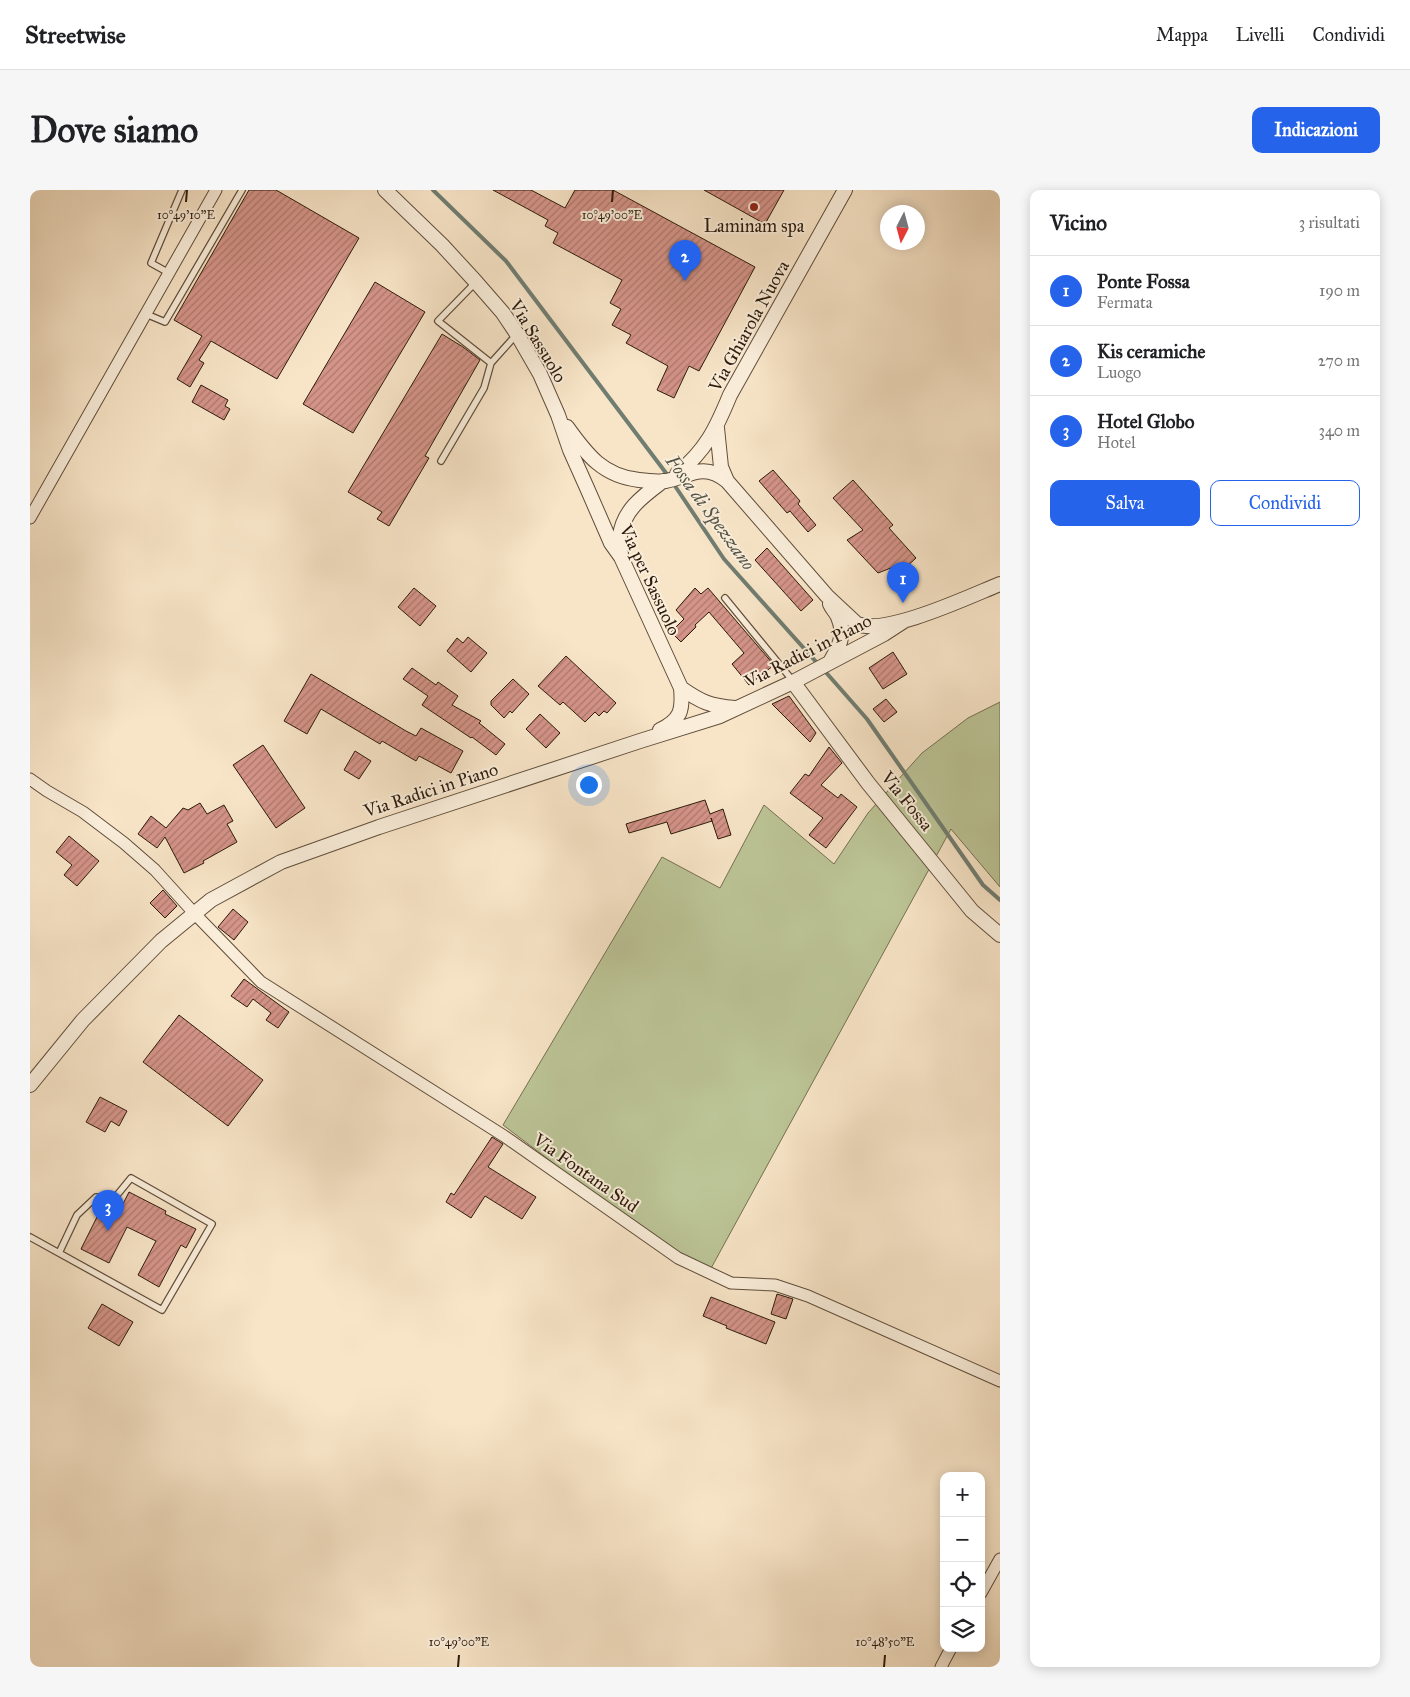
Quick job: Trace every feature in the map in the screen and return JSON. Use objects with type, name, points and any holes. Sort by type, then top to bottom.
[{"type":"street","points":[[30,518],[216,190]]},
{"type":"street","name":"Via Sassuolo","points":[[385,190],[442,245],[503,313],[540,374],[586,488]]},
{"type":"street","name":"Via Ghiarola Nuova","points":[[717,428],[730,395],[845,190]]},
{"type":"street","points":[[558,415],[580,445],[604,469],[626,479],[659,483]]},
{"type":"street","points":[[691,468],[717,428]]},
{"type":"street","points":[[717,428],[721,466],[727,481]]},
{"type":"street","points":[[621,557],[620,536],[626,516],[632,507],[659,483],[691,468],[709,471],[727,481],[827,596],[857,624],[862,626],[881,627],[904,622],[1000,584]]},
{"type":"street","name":"Via per Sassuolo","points":[[586,488],[611,543],[621,557],[680,688]]},
{"type":"street","points":[[827,596],[831,608],[838,616],[842,631],[842,640],[836,657]]},
{"type":"street","name":"Via Radici in Piano","points":[[30,1085],[83,1020],[161,941],[211,900],[281,862],[378,827],[720,716],[793,682],[836,657],[884,634],[904,622]]},
{"type":"street","name":"Via Fossa","points":[[793,682],[868,783],[972,910],[1000,935]]},
{"type":"street","points":[[680,688],[702,702],[713,706],[736,708]]},
{"type":"street","points":[[640,741],[670,725],[679,715],[682,703],[680,688]]},
{"type":"street","name":"Via Fontana Sud","points":[[30,779],[82,812],[124,843],[155,870],[261,982],[504,1136],[678,1258],[732,1283],[775,1285],[808,1296],[1000,1382]]},
{"type":"street","points":[[985,1586],[1000,1559]]},
{"type":"street","points":[[941,1667],[949,1652]]},
{"type":"lane","points":[[169,273],[151,263],[182,190]]},
{"type":"lane","points":[[146,314],[165,322],[242,190]]},
{"type":"lane","points":[[476,282],[438,321],[491,363]]},
{"type":"lane","points":[[441,461],[484,388],[491,363],[517,334]]},
{"type":"lane","points":[[724,598],[793,682]]},
{"type":"lane","points":[[30,1237],[59,1254],[162,1310],[212,1224],[131,1178],[114,1200],[96,1197],[77,1215],[59,1254]]},
{"type":"green space","points":[[1000,702],[1000,887],[951,829],[709,1272],[676,1256],[503,1125],[662,857],[720,888],[764,805],[834,864],[868,813],[922,753],[968,718]]},
{"type":"building","points":[[249,190],[276,190],[359,238],[277,379],[211,341],[199,360],[204,363],[190,387],[177,379],[202,336],[174,320]]},
{"type":"building","points":[[493,190],[531,190],[565,208],[575,190],[613,190],[755,267],[699,371],[689,366],[674,398],[657,390],[668,366],[626,343],[631,335],[612,325],[621,309],[610,303],[622,280],[553,243],[558,233],[545,226],[548,220]]},
{"type":"building","name":"Laminam spa","points":[[704,190],[784,190],[765,224]]},
{"type":"building","points":[[375,282],[425,312],[353,433],[303,404]]},
{"type":"building","points":[[442,334],[480,360],[425,456],[429,458],[389,526],[377,519],[382,512],[348,492]]},
{"type":"building","points":[[201,385],[228,400],[225,406],[230,409],[224,420],[192,402]]},
{"type":"building","points":[[773,470],[800,501],[798,504],[816,525],[808,532],[790,511],[787,513],[759,481]]},
{"type":"building","points":[[853,480],[893,525],[889,528],[916,558],[901,572],[896,566],[878,573],[847,540],[863,530],[833,498]]},
{"type":"building","points":[[767,548],[813,600],[801,611],[755,560]]},
{"type":"building","points":[[414,588],[436,606],[420,626],[398,607]]},
{"type":"building","points":[[695,588],[701,594],[708,588],[774,665],[749,685],[732,664],[744,653],[709,612],[681,642],[671,632],[684,619],[676,610]]},
{"type":"building","points":[[468,637],[487,653],[471,672],[447,651],[457,638],[463,643]]},
{"type":"building","points":[[893,652],[907,674],[883,689],[869,668]]},
{"type":"building","points":[[566,656],[616,703],[607,713],[604,711],[599,716],[595,712],[585,722],[563,702],[560,705],[538,686]]},
{"type":"building","points":[[412,668],[436,685],[438,682],[458,696],[452,705],[481,721],[479,723],[505,744],[496,755],[422,705],[428,696],[403,679]]},
{"type":"building","points":[[311,674],[406,731],[416,736],[421,728],[463,751],[451,773],[419,756],[416,761],[382,741],[380,744],[321,709],[307,734],[284,721]]},
{"type":"building","points":[[513,679],[529,694],[512,713],[510,711],[504,718],[491,705],[491,701]]},
{"type":"building","points":[[789,696],[816,733],[810,742],[772,704]]},
{"type":"building","points":[[886,699],[897,712],[884,722],[873,709]]},
{"type":"building","points":[[540,714],[560,733],[546,748],[526,729]]},
{"type":"building","points":[[263,745],[305,808],[276,828],[233,765]]},
{"type":"building","points":[[829,747],[842,763],[821,785],[838,798],[841,794],[857,807],[826,848],[809,835],[823,818],[790,793],[805,774],[809,776]]},
{"type":"building","points":[[355,751],[371,761],[359,779],[344,770]]},
{"type":"building","points":[[705,800],[710,814],[723,809],[731,835],[718,839],[712,821],[671,834],[667,822],[629,833],[626,824]]},
{"type":"building","points":[[200,803],[207,814],[224,805],[233,821],[227,824],[237,842],[184,873],[165,837],[157,848],[138,834],[151,816],[166,828],[183,808],[188,810]]},
{"type":"building","points":[[69,836],[99,861],[77,886],[64,875],[72,865],[56,852]]},
{"type":"building","points":[[163,890],[177,906],[165,918],[150,903]]},
{"type":"building","points":[[233,909],[248,922],[234,940],[218,927]]},
{"type":"building","points":[[244,979],[289,1012],[278,1028],[266,1020],[271,1013],[253,999],[247,1007],[231,996]]},
{"type":"building","points":[[179,1015],[263,1080],[228,1126],[143,1062]]},
{"type":"building","points":[[100,1097],[127,1111],[119,1126],[111,1121],[105,1132],[86,1122]]},
{"type":"building","points":[[492,1137],[503,1144],[488,1167],[536,1197],[522,1219],[485,1196],[471,1218],[446,1202],[451,1193],[454,1195]]},
{"type":"building","points":[[129,1192],[166,1211],[165,1214],[196,1229],[186,1248],[181,1245],[159,1287],[138,1275],[156,1241],[127,1227],[109,1263],[81,1249],[101,1209],[117,1216]]},
{"type":"building","points":[[777,1294],[793,1299],[786,1319],[771,1314]]},
{"type":"building","points":[[711,1297],[775,1322],[766,1344],[726,1328],[727,1326],[703,1316]]},
{"type":"building","points":[[102,1304],[133,1322],[119,1346],[88,1328]]},
{"type":"waterway","name":"Fossa di Spezzano","points":[[433,190],[506,261],[669,477]]},
{"type":"waterway","name":"Fossa di Spezzano","points":[[673,483],[724,559],[818,664]]},
{"type":"waterway","name":"Fossa di Spezzano","points":[[823,669],[867,719],[983,885],[1000,900]]},
{"type":"place","name":"Laminam spa","points":[[754,207]]},
{"type":"place","name":"Kis ceramiche","points":[[685,281]]},
{"type":"place","name":"Ponte Fossa","points":[[903,603]]},
{"type":"place","name":"Hotel Globo","points":[[108,1231]]}]
